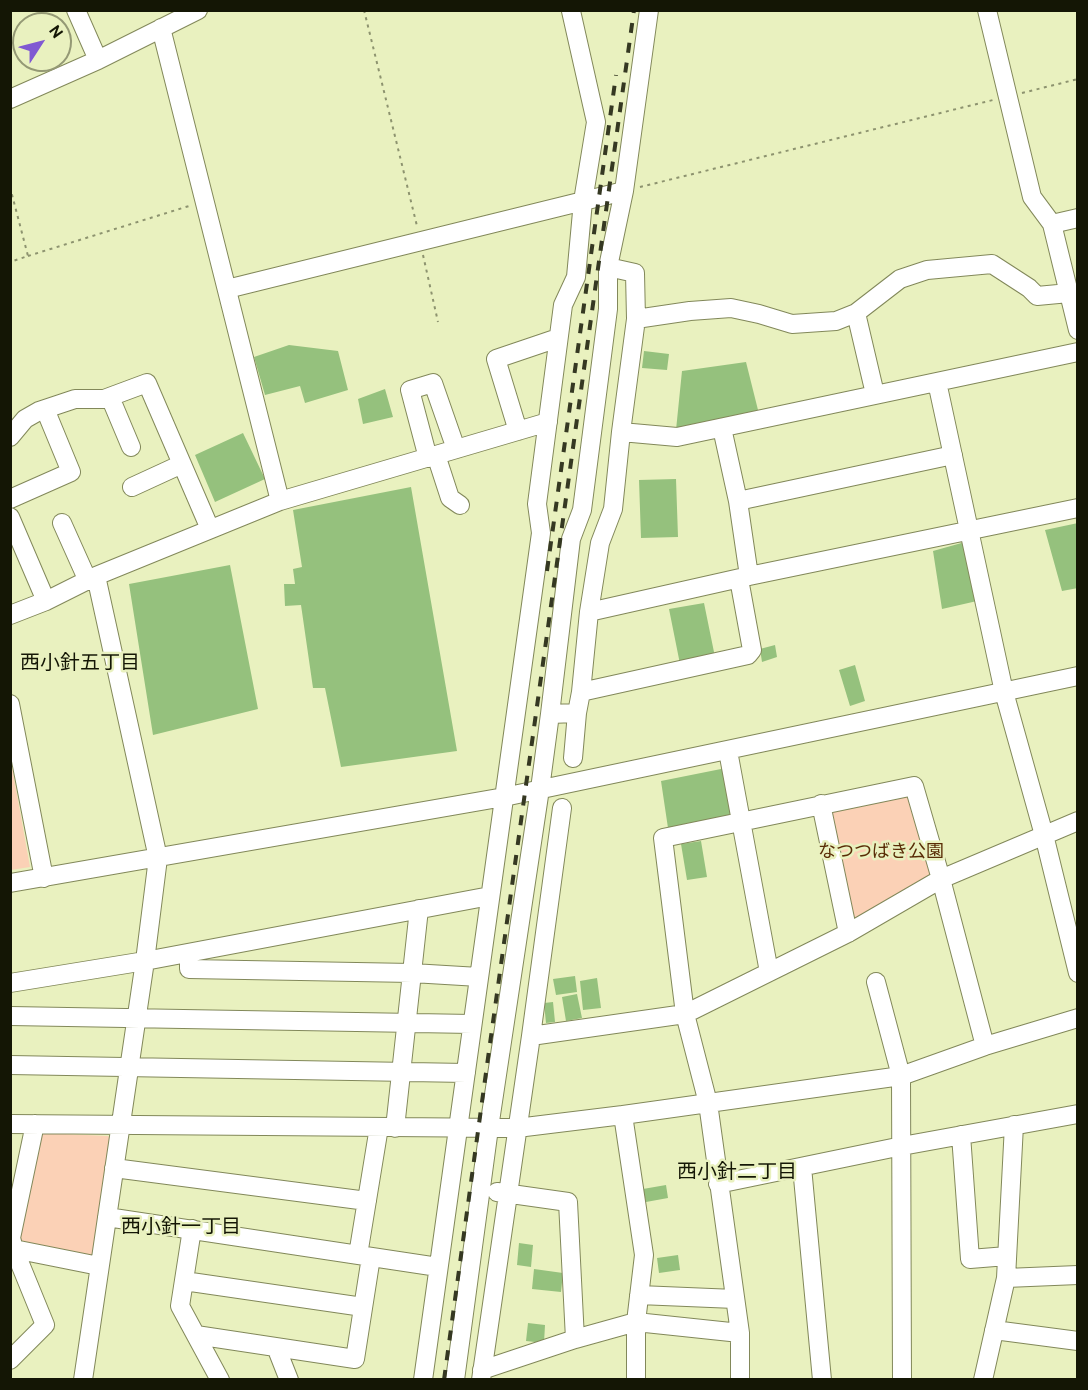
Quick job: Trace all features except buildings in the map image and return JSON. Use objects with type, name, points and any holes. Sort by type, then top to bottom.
[{"type":"street","points":[[76,10],[98,60]]},
{"type":"street","points":[[10,99],[98,60],[198,10]]},
{"type":"street","points":[[455,1380],[489,1128],[540,789],[571,539],[582,510],[608,309],[608,267],[624,191],[649,10]]},
{"type":"street","points":[[987,10],[1032,197],[1052,224],[1077,330]]},
{"type":"street","points":[[423,1380],[541,533],[537,504],[562,305],[576,277],[583,201],[596,122],[571,11]]},
{"type":"street","points":[[161,28],[280,501]]},
{"type":"street","points":[[227,289],[624,191]]},
{"type":"street","points":[[1052,224],[1077,218]]},
{"type":"street","points":[[636,319],[731,308],[792,324],[836,321],[856,313],[900,279],[927,270],[992,264],[1029,288],[1037,296],[1069,293]]},
{"type":"street","points":[[573,758],[600,543],[613,509],[636,319],[635,273],[608,267]]},
{"type":"street","points":[[856,313],[875,394]]},
{"type":"street","points":[[518,431],[496,359],[558,338]]},
{"type":"street","points":[[621,432],[677,437],[1077,352]]},
{"type":"street","points":[[937,382],[1004,692],[1044,835],[1077,973]]},
{"type":"street","points":[[10,437],[25,419],[45,409],[75,399],[104,399],[147,383],[210,530]]},
{"type":"street","points":[[456,449],[434,383],[410,390],[432,456],[450,498],[460,505]]},
{"type":"street","points":[[110,397],[131,447]]},
{"type":"street","points":[[10,500],[71,472],[45,409]]},
{"type":"street","points":[[10,615],[46,601],[92,578],[280,501],[548,422]]},
{"type":"street","points":[[581,692],[748,655],[752,650],[738,501],[722,428]]},
{"type":"street","points":[[738,501],[953,455]]},
{"type":"street","points":[[132,487],[182,464]]},
{"type":"street","points":[[590,612],[1077,507]]},
{"type":"street","points":[[10,517],[16,544],[46,601]]},
{"type":"street","points":[[62,523],[92,578],[158,858],[137,1018],[83,1380]]},
{"type":"street","points":[[10,883],[504,797],[1077,676]]},
{"type":"street","points":[[10,704],[44,878]]},
{"type":"street","points":[[550,714],[578,713]]},
{"type":"street","points":[[728,751],[769,972]]},
{"type":"street","points":[[740,1380],[740,1334],[708,1103],[685,1014],[663,837],[914,786],[985,1046]]},
{"type":"street","points":[[821,804],[848,933]]},
{"type":"street","points":[[562,808],[482,1375],[575,1339],[636,1322],[740,1334]]},
{"type":"street","points":[[531,1036],[685,1014],[848,933],[941,879],[1077,821]]},
{"type":"street","points":[[10,983],[145,961],[490,896]]},
{"type":"street","points":[[196,1335],[355,1359],[363,1307],[367,1202],[401,1071],[419,909]]},
{"type":"street","points":[[189,953],[189,969],[479,976]]},
{"type":"street","points":[[876,982],[902,1076],[902,1380]]},
{"type":"street","points":[[10,1016],[472,1024]]},
{"type":"street","points":[[10,1124],[517,1128],[902,1076],[985,1046],[1077,1018]]},
{"type":"street","points":[[499,1062],[527,1064]]},
{"type":"street","points":[[10,1065],[466,1072]]},
{"type":"street","points":[[718,1184],[902,1146],[1077,1114]]},
{"type":"street","points":[[623,1115],[644,1255],[636,1322],[636,1380]]},
{"type":"street","points":[[10,1360],[45,1325],[11,1238],[35,1124]]},
{"type":"street","points":[[983,1380],[1005,1278],[1014,1125]]},
{"type":"street","points":[[961,1135],[970,1259],[1007,1256]]},
{"type":"street","points":[[802,1167],[822,1380]]},
{"type":"street","points":[[114,1168],[367,1202]]},
{"type":"street","points":[[481,1191],[568,1202],[575,1339]]},
{"type":"street","points":[[107,1217],[438,1267]]},
{"type":"street","points":[[192,1229],[180,1306],[220,1380]]},
{"type":"street","points":[[14,1249],[99,1266]]},
{"type":"street","points":[[1005,1278],[1077,1275]]},
{"type":"street","points":[[184,1281],[363,1307]]},
{"type":"street","points":[[639,1295],[735,1299]]},
{"type":"street","points":[[994,1330],[1077,1341]]},
{"type":"street","points":[[276,1347],[289,1380]]},
{"type":"path","points":[[364,10],[438,322]]},
{"type":"path","points":[[624,191],[1077,79]]},
{"type":"path","points":[[10,187],[28,256]]},
{"type":"path","points":[[10,262],[205,202]]},
{"type":"green space","points":[[11,761],[30,867],[10,870]]},
{"type":"green space","name":"なつつばき公園","points":[[907,791],[933,873],[854,920],[827,814],[832,807]]},
{"type":"green space","points":[[43,1133],[108,1136],[112,1140],[94,1257],[22,1244],[19,1239],[38,1137]]},
{"type":"railway","points":[[444,1380],[634,10]]},
{"type":"railway","points":[[547,571],[616,75]]},
{"type":"district","name":"西小針五丁目","points":[[80,665]]},
{"type":"district","name":"西小針二丁目","points":[[737,1174]]},
{"type":"district","name":"西小針一丁目","points":[[181,1229]]}]
